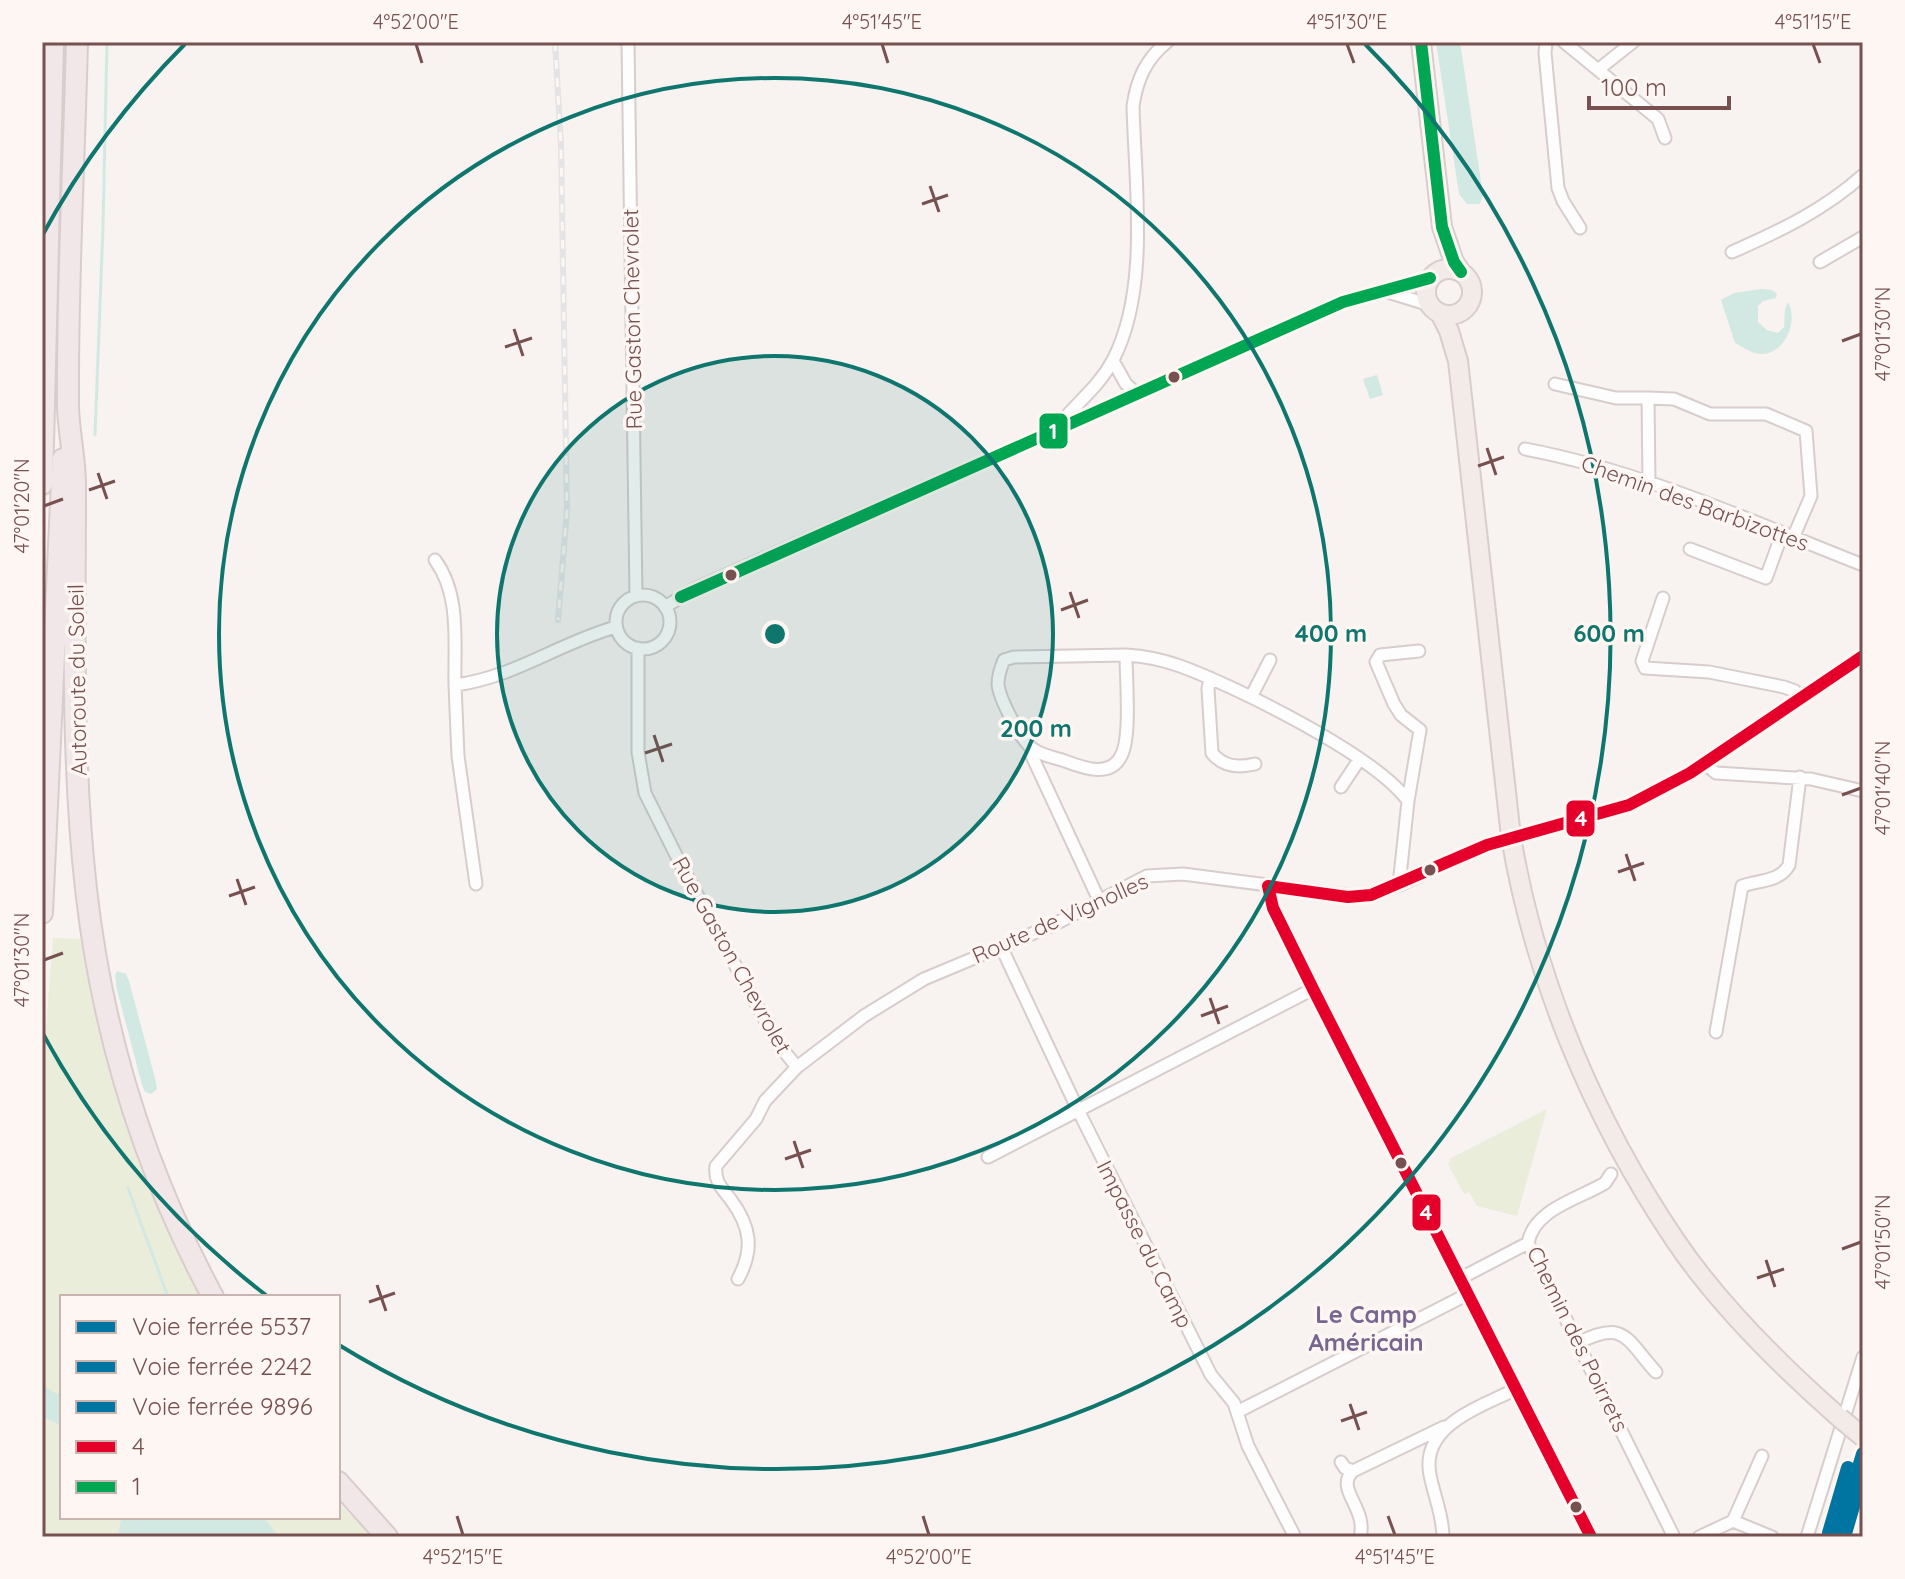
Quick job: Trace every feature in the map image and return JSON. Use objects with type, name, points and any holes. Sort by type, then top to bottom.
[{"type":"highway","points":[[42,484],[53,42]]},
{"type":"highway","name":"Autoroute du Soleil","points":[[77,42],[68,411],[75,479],[79,800],[86,889],[113,1039],[138,1124],[166,1199],[212,1295]]},
{"type":"highway","points":[[42,913],[61,479],[68,411]]},
{"type":"highway","points":[[340,1484],[387,1537]]},
{"type":"main road","points":[[1421,42],[1442,227],[1450,252],[1472,287],[1460,329],[1458,361]]},
{"type":"main road","points":[[1442,227],[1426,292],[1449,331],[1458,361],[1493,659],[1497,725],[1535,949],[1593,1093],[1676,1241],[1761,1342],[1863,1437]]},
{"type":"main road","points":[[1432,276],[1447,269],[1461,272]]},
{"type":"main road","points":[[1435,309],[1457,314],[1465,309]]},
{"type":"street","name":"Rue Gaston Chevrolet","points":[[628,42],[636,596]]},
{"type":"street","points":[[1059,429],[1058,426],[1113,361],[1126,330],[1136,288],[1133,106],[1136,84],[1151,57],[1167,42]]},
{"type":"street","points":[[1546,42],[1558,188],[1580,228]]},
{"type":"street","points":[[1564,42],[1658,119],[1665,138]]},
{"type":"street","points":[[1599,69],[1633,42]]},
{"type":"street","points":[[1732,252],[1803,219],[1863,175]]},
{"type":"street","points":[[1820,262],[1863,237]]},
{"type":"street","points":[[665,607],[694,589],[1343,302],[1361,295],[1411,286],[1432,276]]},
{"type":"street","points":[[1387,292],[1435,309]]},
{"type":"street","points":[[1113,361],[1126,384],[1137,394]]},
{"type":"street","points":[[1555,384],[1616,398],[1674,399],[1710,414],[1766,414],[1806,431],[1811,496],[1766,578],[1690,549]]},
{"type":"street","points":[[1648,398],[1649,483]]},
{"type":"street","name":"Chemin des Barbizottes","points":[[1525,449],[1566,457],[1649,483],[1863,565]]},
{"type":"street","points":[[435,560],[447,577],[453,604],[458,756],[476,884]]},
{"type":"street","points":[[652,597],[665,607],[669,624],[662,640],[655,645],[638,648],[624,641],[616,627],[618,611],[628,599],[652,597]]},
{"type":"street","points":[[1663,598],[1642,661],[1645,668],[1709,672],[1784,687],[1795,691],[1800,697]]},
{"type":"street","points":[[455,685],[501,674],[596,632],[616,627]]},
{"type":"street","name":"Rue Gaston Chevrolet","points":[[638,648],[638,752],[645,793],[778,1044],[799,1065]]},
{"type":"street","points":[[1402,884],[1400,876],[1408,801],[1420,730],[1401,715],[1376,662],[1380,655],[1419,651]]},
{"type":"street","points":[[1126,655],[1126,738],[1122,755],[1115,765],[1102,769],[1085,768],[1033,749],[1020,733],[999,687],[998,679],[1004,660],[1014,657],[1126,655],[1142,656],[1177,665],[1251,697],[1359,760],[1393,784],[1408,801]]},
{"type":"street","name":"Route de Vignolles","points":[[738,1279],[750,1253],[750,1244],[744,1222],[718,1185],[716,1166],[756,1119],[765,1101],[799,1065],[908,987],[939,971],[1053,925],[1147,876],[1183,874],[1348,897],[1371,895],[1479,848],[1629,805],[1705,764],[1863,656]]},
{"type":"street","points":[[1251,697],[1270,660]]},
{"type":"street","points":[[1210,678],[1212,753],[1229,765],[1242,767],[1255,764]]},
{"type":"street","points":[[1033,749],[1032,756],[1099,900]]},
{"type":"street","points":[[1341,787],[1359,760]]},
{"type":"street","points":[[1705,764],[1716,773],[1800,777],[1863,791]]},
{"type":"street","points":[[1716,1032],[1742,886],[1769,880],[1785,872],[1789,865],[1800,777]]},
{"type":"street","points":[[1268,886],[1273,908],[1313,989],[1591,1537]]},
{"type":"street","name":"Impasse du Camp","points":[[998,948],[1005,955],[1078,1110],[1211,1375],[1234,1403],[1248,1446],[1295,1537]]},
{"type":"street","points":[[988,1157],[1313,989]]},
{"type":"street","name":"Chemin des Poirrets","points":[[1611,1174],[1605,1183],[1544,1216],[1533,1229],[1528,1243],[1674,1537]]},
{"type":"street","points":[[1461,1278],[1528,1243]]},
{"type":"street","points":[[1237,1412],[1468,1294]]},
{"type":"street","points":[[1578,1343],[1606,1331],[1619,1333],[1656,1372]]},
{"type":"street","points":[[1807,1537],[1863,1357]]},
{"type":"street","points":[[1360,1537],[1362,1518],[1347,1486],[1348,1476],[1353,1471],[1516,1389]]},
{"type":"street","points":[[1443,1537],[1443,1524],[1429,1468],[1435,1442],[1448,1424]]},
{"type":"street","points":[[1699,1537],[1733,1521],[1762,1456]]},
{"type":"street","points":[[1341,1462],[1353,1471]]},
{"type":"street","points":[[1733,1521],[1772,1537]]},
{"type":"green space","points":[[53,938],[85,939],[105,1044],[133,1147],[156,1205],[202,1295],[60,1295],[60,1519],[121,1519],[118,1537],[42,1537],[42,1078]]},
{"type":"green space","points":[[1547,1109],[1517,1216],[1477,1206],[1469,1192],[1464,1194],[1448,1164],[1451,1158]]},
{"type":"green space","points":[[340,1504],[373,1537],[279,1537],[266,1519],[340,1519]]},
{"type":"water","points":[[1436,42],[1460,42],[1483,195],[1480,204],[1467,204],[1459,194]]},
{"type":"water","points":[[1762,289],[1777,294],[1776,298],[1763,301],[1758,306],[1758,322],[1767,330],[1778,333],[1784,327],[1788,302],[1792,319],[1782,344],[1776,350],[1759,354],[1735,343],[1721,300],[1734,293]]},
{"type":"water","points":[[1377,375],[1383,395],[1370,399],[1363,379]]},
{"type":"water","points":[[117,971],[126,974],[129,981],[156,1082],[157,1089],[151,1094],[145,1092],[142,1085],[117,990]]},
{"type":"water","points":[[42,1388],[60,1393],[60,1425],[42,1416]]},
{"type":"water","points":[[121,1519],[266,1519],[279,1537],[118,1537]]},
{"type":"waterway","points":[[95,435],[107,42]]},
{"type":"waterway","points":[[128,1188],[167,1295]]},
{"type":"railway","points":[[555,42],[561,146],[567,510],[558,620]]},
{"type":"rail line","name":"5537","points":[[1838,1537],[1863,1454]]},
{"type":"rail line","name":"9896","points":[[1829,1533],[1848,1468]]},
{"type":"rail line","name":"2242","points":[[1844,1537],[1863,1472]]},
{"type":"transit line","name":"1","points":[[1421,42],[1442,227],[1454,262],[1461,272]]},
{"type":"transit line","name":"1","points":[[681,597],[1343,302],[1430,278]]},
{"type":"transit line","name":"4","points":[[1268,886],[1348,897],[1371,895],[1487,845],[1629,805],[1690,773],[1863,656]]},
{"type":"transit line","name":"4","points":[[1268,886],[1273,908],[1313,989],[1591,1537]]},
{"type":"district","name":"Le Camp Américain","points":[[1366,1328]]}]
